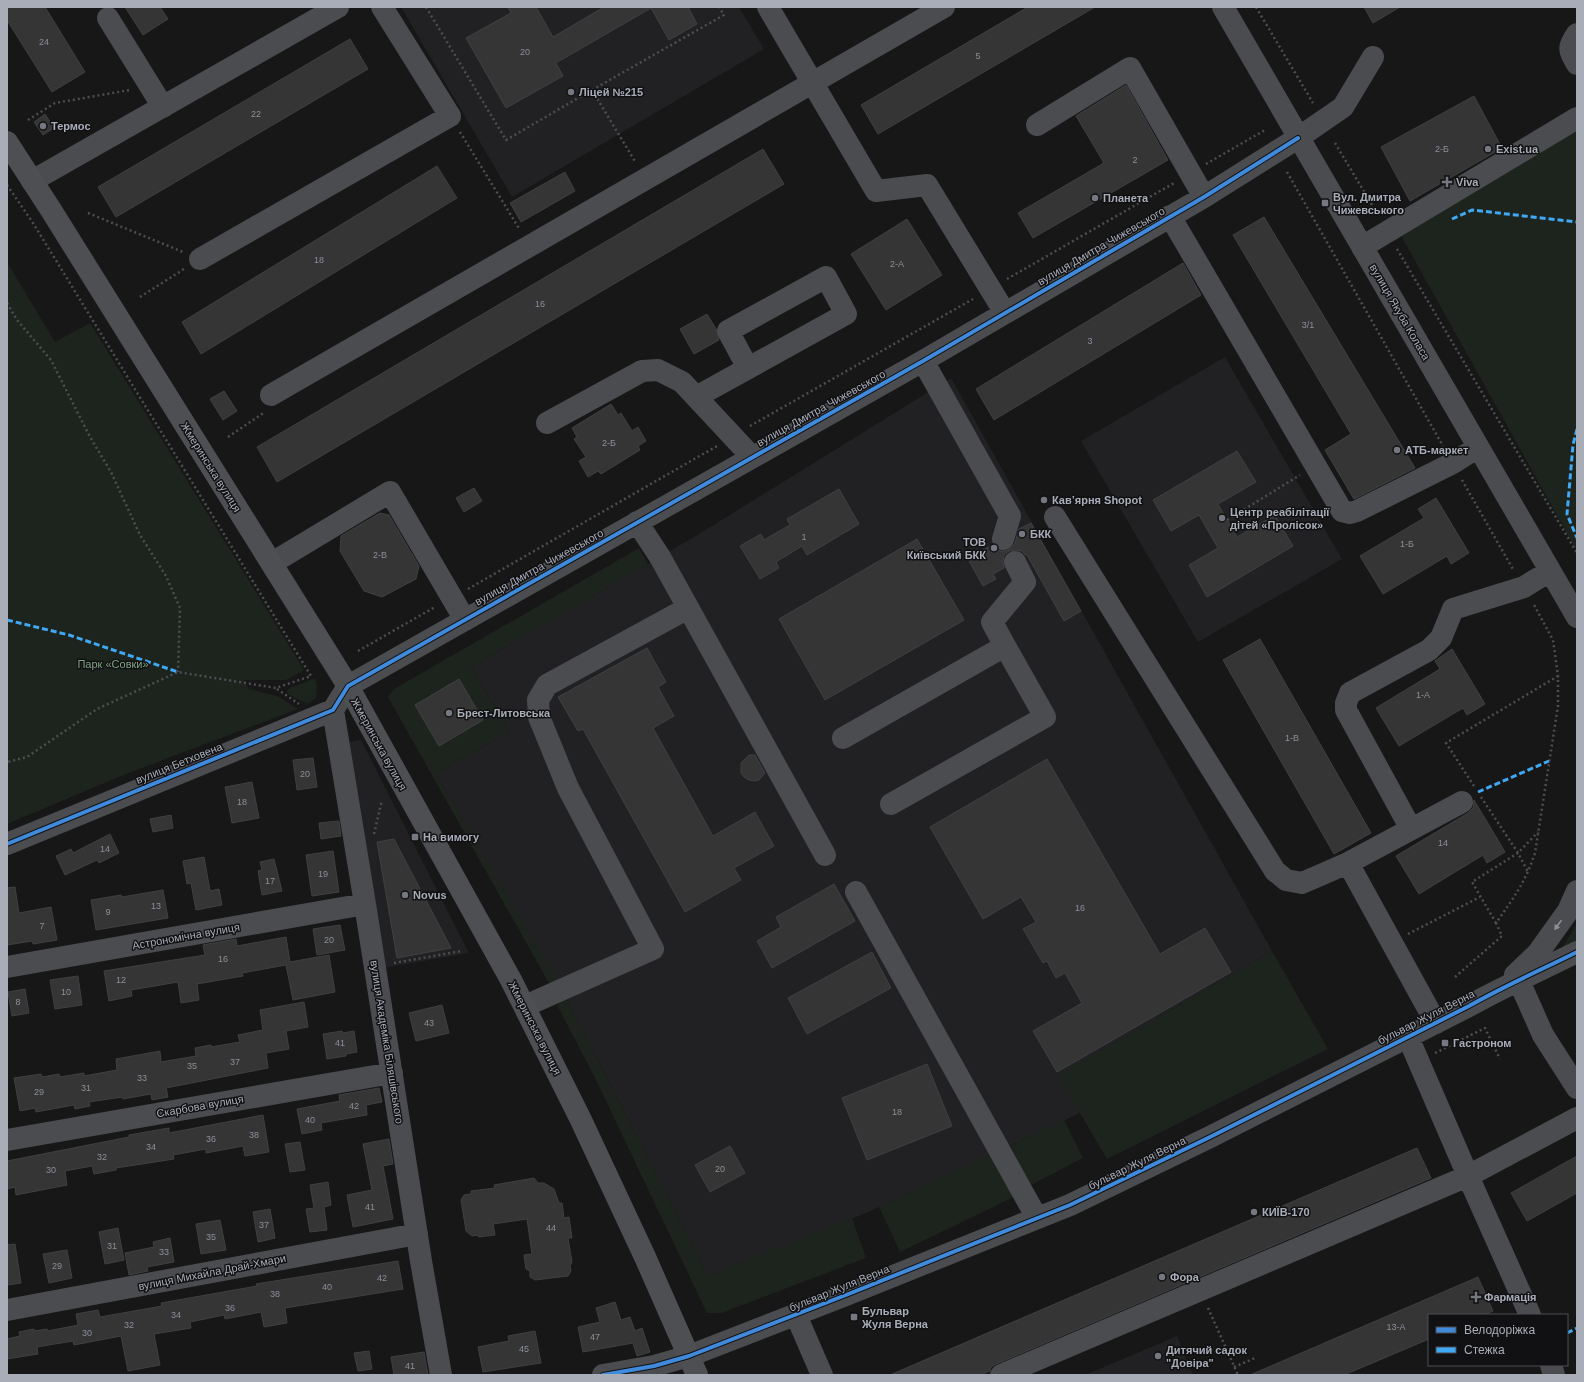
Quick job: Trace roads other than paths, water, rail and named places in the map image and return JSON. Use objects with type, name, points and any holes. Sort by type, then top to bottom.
[{"type":"main road","name":"Жмеринська вулиця","points":[[7,142],[348,686],[525,1006],[583,1125],[693,1365]]},
{"type":"street","points":[[32,181],[338,7]]},
{"type":"street","points":[[200,259],[450,116],[382,7]]},
{"type":"street","points":[[768,7],[876,191],[927,185],[1005,312]]},
{"type":"street","points":[[271,395],[944,7]]},
{"type":"street","name":"вулиця Якуба Коласа","points":[[1222,7],[1577,616]]},
{"type":"street","points":[[108,18],[163,107]]},
{"type":"street","points":[[1577,34],[1570,44],[1569,50],[1577,64]]},
{"type":"street","name":"вулиця Дмитра Чижевського","points":[[348,686],[922,361],[1204,197],[1298,138],[1343,107],[1373,56]]},
{"type":"street","points":[[1037,125],[1130,68],[1204,197]]},
{"type":"street","points":[[1362,247],[1577,118]]},
{"type":"street","points":[[1170,216],[1342,511],[1350,514],[1453,463],[1478,447]]},
{"type":"street","points":[[696,397],[846,314],[826,277],[728,331],[748,368]]},
{"type":"street","points":[[922,361],[1010,516],[1003,539]]},
{"type":"street","points":[[547,423],[642,372],[658,370],[682,382],[752,457]]},
{"type":"street","points":[[272,563],[390,492],[465,620]]},
{"type":"street","points":[[1055,517],[1275,870],[1286,880],[1302,884],[1348,863],[1462,802]]},
{"type":"street","points":[[637,522],[660,558],[825,854]]},
{"type":"street","points":[[891,804],[1045,718],[992,622],[1025,582],[1015,562]]},
{"type":"street","points":[[1411,829],[1346,710],[1346,703],[1350,693],[1429,650],[1441,638],[1453,609],[1524,587],[1550,571]]},
{"type":"street","points":[[525,1006],[653,949],[568,788],[539,717],[538,700],[547,684],[688,608]]},
{"type":"street","points":[[842,738],[1005,646]]},
{"type":"street","points":[[332,710],[348,686]]},
{"type":"street","name":"вулиця Бетховена","points":[[7,844],[332,710]]},
{"type":"street","name":"вулиця Академіка Біляшівського","points":[[332,710],[441,1375]]},
{"type":"street","points":[[1348,863],[1436,1023]]},
{"type":"street","name":"бульвар Жуля Верна","points":[[1511,984],[1538,953],[1568,911],[1577,891]]},
{"type":"street","points":[[856,892],[1037,1218]]},
{"type":"street","name":"Астрономічна вулиця","points":[[7,967],[365,904]]},
{"type":"street","name":"бульвар Жуля Верна","points":[[603,1375],[654,1366],[693,1365],[796,1315],[1070,1205],[1210,1137],[1577,952]]},
{"type":"street","points":[[1511,984],[1577,1088]]},
{"type":"street","points":[[1408,1037],[1530,1314]]},
{"type":"street","name":"Скарбова вулиця","points":[[7,1140],[392,1073]]},
{"type":"street","points":[[1001,1375],[1468,1176],[1577,1118]]},
{"type":"street","name":"вулиця Михайла Драй-Хмари","points":[[7,1310],[417,1234]]},
{"type":"street","points":[[796,1315],[822,1375]]},
{"type":"place","name":"Ліцей №215","points":[[571,92]]},
{"type":"place","name":"Термос","points":[[43,126]]},
{"type":"place","name":"Exist.ua","points":[[1488,149]]},
{"type":"place","name":"Viva","points":[[1447,182]]},
{"type":"place","name":"Планета","points":[[1095,198]]},
{"type":"place","name":"Вул. Дмитра Чижевського","points":[[1325,203]]},
{"type":"place","name":"АТБ-маркет","points":[[1397,450]]},
{"type":"place","name":"Кавʼярня Shopot","points":[[1044,500]]},
{"type":"place","name":"Центр реабілітації дітей «Пролісок»","points":[[1222,518]]},
{"type":"place","name":"БКК","points":[[1022,534]]},
{"type":"place","name":"ТОВ Київський БКК","points":[[994,548]]},
{"type":"place","name":"Брест-Литовська","points":[[449,713]]},
{"type":"place","name":"На вимогу","points":[[415,837]]},
{"type":"place","name":"Novus","points":[[405,895]]},
{"type":"place","name":"Гастроном","points":[[1445,1043]]},
{"type":"place","name":"КИЇВ-170","points":[[1254,1212]]},
{"type":"place","name":"Фора","points":[[1162,1277]]},
{"type":"place","name":"Фармація","points":[[1476,1297]]},
{"type":"place","name":"Бульвар Жуля Верна","points":[[854,1317]]},
{"type":"place","name":"Дитячий садок \"Довіра\"","points":[[1158,1356]]},
{"type":"park label","name":"Парк «Совки»","points":[[113,664]]}]
